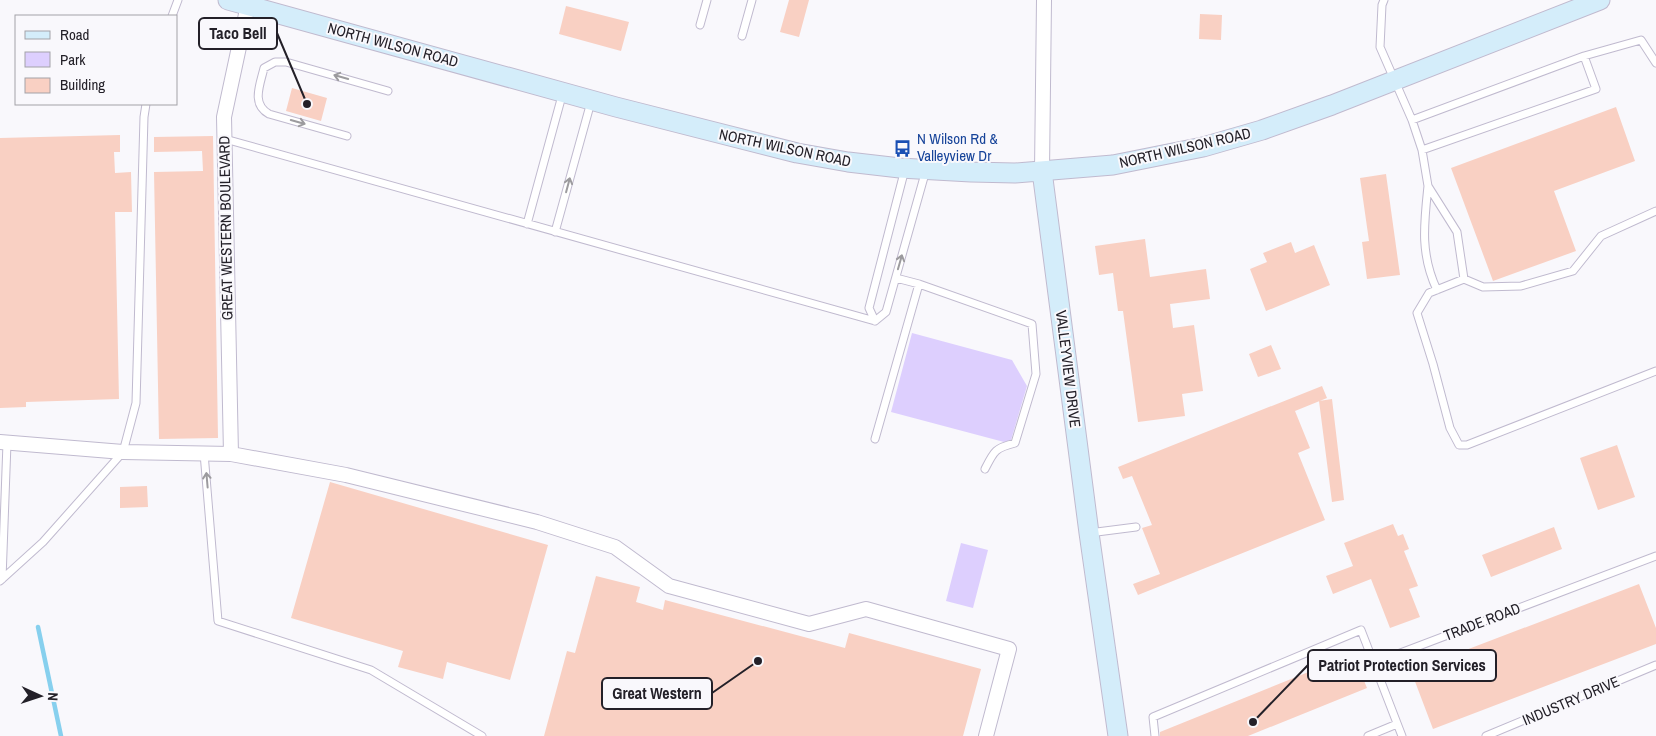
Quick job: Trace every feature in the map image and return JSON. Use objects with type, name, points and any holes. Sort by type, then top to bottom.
[{"type":"main road","name":"NORTH WILSON ROAD","points":[[228,0],[591,100],[797,153],[848,162],[926,170],[978,172],[1042,171],[1113,165],[1203,147],[1262,130],[1394,81],[1600,0]]},
{"type":"main road","name":"VALLEYVIEW DRIVE","points":[[1042,171],[1089,533],[1118,736]]},
{"type":"street","name":"VALLEYVIEW DRIVE","points":[[1042,171],[1044,0]]},
{"type":"street","name":"GREAT WESTERN BOULEVARD","points":[[231,454],[224,117],[248,6]]},
{"type":"street","points":[[3,442],[123,452],[231,454],[346,475],[537,522],[615,546],[669,586],[809,624],[866,609],[1009,649],[986,736]]},
{"type":"lane","points":[[172,15],[178,0]]},
{"type":"lane","points":[[700,26],[707,0]]},
{"type":"lane","points":[[742,36],[752,0]]},
{"type":"lane","points":[[1384,0],[1382,5],[1380,47],[1412,120],[1422,150],[1428,186],[1423,232],[1428,273],[1436,290]]},
{"type":"lane","points":[[1412,120],[1584,56],[1641,40],[1656,63]]},
{"type":"lane","points":[[1422,150],[1596,89],[1584,56]]},
{"type":"lane","points":[[347,136],[270,114],[263,110],[259,103],[258,91],[264,68],[275,62],[286,62],[388,91]]},
{"type":"lane","points":[[527,224],[563,92]]},
{"type":"lane","points":[[555,232],[591,100]]},
{"type":"lane","points":[[1,580],[43,542],[123,452],[136,403],[146,105]]},
{"type":"lane","points":[[224,139],[875,321]]},
{"type":"lane","points":[[875,321],[869,308],[906,168]]},
{"type":"lane","points":[[875,321],[886,312],[926,170]]},
{"type":"lane","points":[[1428,186],[1457,232],[1464,279]]},
{"type":"lane","points":[[1656,211],[1601,236],[1573,271],[1521,286],[1483,287],[1464,279],[1430,293],[1417,312],[1450,428],[1459,445],[1467,445],[1656,371]]},
{"type":"lane","points":[[896,278],[919,284],[1032,324],[1036,374],[1015,443],[1001,446],[994,451],[985,469]]},
{"type":"lane","points":[[875,438],[919,284]]},
{"type":"lane","points":[[1,580],[3,442]]},
{"type":"lane","points":[[204,453],[218,620],[371,670],[482,736]]},
{"type":"lane","points":[[1089,533],[1136,527]]},
{"type":"lane","name":"TRADE ROAD","points":[[1374,663],[1656,556]]},
{"type":"lane","points":[[1155,736],[1153,717],[1361,630],[1402,736]]},
{"type":"lane","name":"INDUSTRY DRIVE","points":[[1486,736],[1656,665]]},
{"type":"lane","points":[[1368,736],[1397,724]]},
{"type":"green space","points":[[912,333],[1012,360],[1027,386],[1011,440],[1004,442],[891,412]]},
{"type":"green space","points":[[961,543],[988,550],[973,608],[946,601]]},
{"type":"building","points":[[789,0],[809,0],[799,37],[780,32]]},
{"type":"building","points":[[566,6],[629,22],[621,51],[559,34]]},
{"type":"building","points":[[1200,14],[1222,15],[1221,40],[1199,39]]},
{"type":"building","points":[[292,88],[327,98],[321,121],[286,111]]},
{"type":"building","points":[[1616,107],[1635,161],[1554,191],[1576,251],[1493,281],[1451,168]]},
{"type":"building","points":[[120,135],[120,152],[114,152],[115,173],[131,172],[132,212],[115,212],[119,399],[26,402],[26,407],[0,408],[0,138]]},
{"type":"building","points":[[213,136],[218,438],[159,439],[154,172],[203,171],[202,151],[154,152],[154,137]]},
{"type":"building","points":[[1386,174],[1400,275],[1367,279],[1362,242],[1369,241],[1360,178]]},
{"type":"building","points":[[1145,239],[1150,277],[1206,269],[1210,299],[1170,304],[1173,328],[1194,325],[1203,391],[1182,394],[1185,416],[1138,422],[1123,311],[1118,311],[1113,273],[1099,275],[1095,246]]},
{"type":"building","points":[[1291,242],[1295,253],[1314,245],[1330,285],[1266,311],[1250,269],[1267,262],[1263,253]]},
{"type":"building","points":[[1271,345],[1281,369],[1258,377],[1249,354]]},
{"type":"building","points":[[1322,386],[1327,398],[1295,411],[1310,448],[1298,453],[1325,520],[1138,595],[1133,584],[1160,574],[1142,528],[1152,525],[1132,476],[1123,479],[1118,467]]},
{"type":"building","points":[[1332,399],[1344,500],[1332,502],[1319,401]]},
{"type":"building","points":[[1617,445],[1635,497],[1598,510],[1580,458]]},
{"type":"building","points":[[330,482],[548,545],[510,680],[447,662],[443,679],[398,667],[403,651],[291,618]]},
{"type":"building","points":[[147,486],[148,507],[120,508],[120,487]]},
{"type":"building","points":[[1393,524],[1398,536],[1403,534],[1409,549],[1404,551],[1418,586],[1409,589],[1420,617],[1390,628],[1371,579],[1333,594],[1326,576],[1353,566],[1344,543]]},
{"type":"building","points":[[1554,527],[1562,549],[1491,577],[1482,555]]},
{"type":"building","points":[[596,576],[640,587],[636,602],[663,610],[665,600],[845,648],[849,633],[981,669],[963,736],[544,736],[567,651],[575,653]]},
{"type":"building","points":[[1639,584],[1656,628],[1656,644],[1433,729],[1411,671]]},
{"type":"building","points":[[1353,654],[1367,688],[1248,736],[1160,736],[1160,732]]},
{"type":"waterway","points":[[38,627],[61,736]]},
{"type":"place","name":"Taco Bell","points":[[307,104]]},
{"type":"place","name":"N Wilson Rd & Valleyview Dr","points":[[903,148]]},
{"type":"place","name":"Great Western","points":[[758,661]]},
{"type":"place","name":"Patriot Protection Services","points":[[1253,722]]}]
